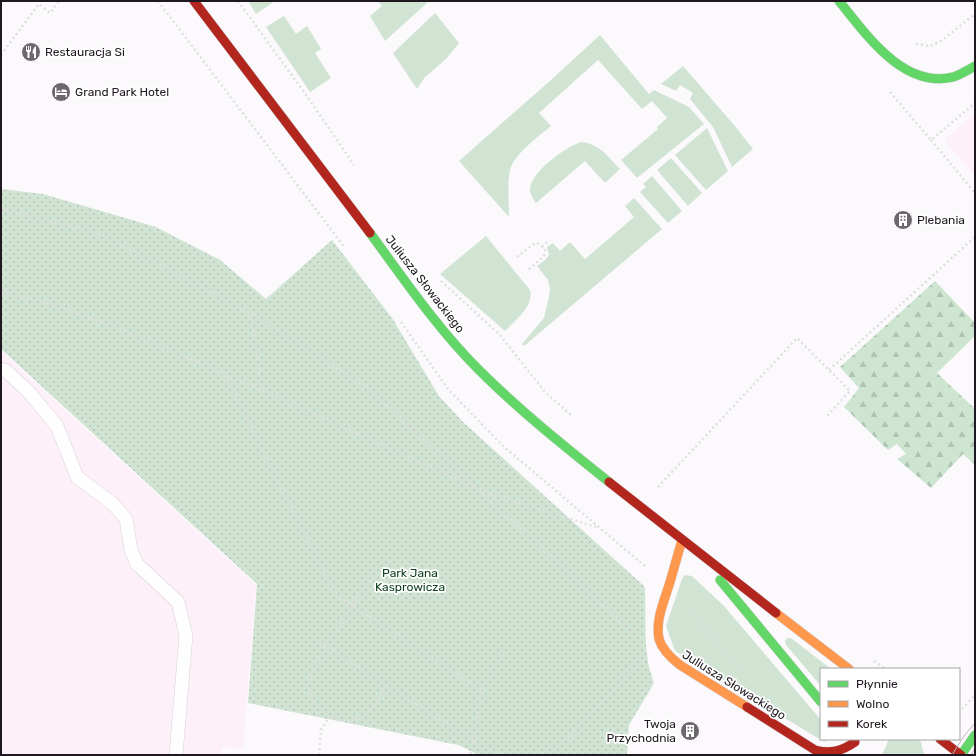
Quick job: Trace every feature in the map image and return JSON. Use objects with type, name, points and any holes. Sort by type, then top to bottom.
[{"type":"street","name":"Juliusza Słowackiego","points":[[194,1],[440,326],[472,362],[531,418],[582,460],[682,540],[848,668]]},
{"type":"street","points":[[839,1],[880,49],[894,62],[919,77],[933,80],[945,80],[956,77],[975,66]]},
{"type":"street","name":"Juliusza Słowackiego","points":[[682,540],[658,619],[658,632],[661,644],[668,655],[680,665],[815,750],[838,752],[853,741],[862,751]]},
{"type":"street","name":"Juliusza Słowackiego","points":[[682,540],[720,580],[820,701]]},
{"type":"street","points":[[941,740],[961,755],[975,735]]},
{"type":"lane","points":[[1,369],[5,370],[28,390],[57,426],[77,477],[113,504],[126,519],[131,550],[137,564],[178,602],[186,635],[176,755]]},
{"type":"path","points":[[1,55],[39,4],[50,13],[59,1]]},
{"type":"path","points":[[238,1],[304,92],[357,170]]},
{"type":"path","points":[[910,42],[930,46],[941,41],[975,14]]},
{"type":"path","points":[[931,140],[975,193]]},
{"type":"path","points":[[1,208],[102,235],[251,313],[372,391],[599,600],[642,641],[648,651]]},
{"type":"path","points":[[829,370],[975,237]]},
{"type":"path","points":[[542,247],[550,240]]},
{"type":"path","points":[[517,257],[533,243],[539,244],[545,250],[544,256],[528,270]]},
{"type":"path","points":[[440,280],[500,335],[545,392],[575,418]]},
{"type":"path","points":[[1,293],[55,304],[128,332],[262,390],[478,490],[601,529]]},
{"type":"path","points":[[251,313],[262,390]]},
{"type":"path","points":[[658,488],[797,338],[850,391],[827,416]]},
{"type":"path","points":[[226,375],[274,474],[336,595],[481,690]]},
{"type":"path","points":[[653,484],[663,492]]},
{"type":"path","points":[[374,572],[312,670],[310,691],[313,702],[329,717],[339,721],[350,721],[361,718],[370,711],[386,685]]},
{"type":"path","points":[[316,640],[476,742],[501,755]]},
{"type":"path","points":[[538,755],[552,749],[571,736],[648,651],[661,644]]},
{"type":"path","points":[[470,755],[476,742],[481,690],[504,653]]},
{"type":"path","points":[[872,659],[884,668]]},
{"type":"path","points":[[962,709],[975,695]]},
{"type":"path","points":[[319,755],[321,730],[329,717]]},
{"type":"shaded area","points":[[975,113],[975,176],[944,140]]},
{"type":"shaded area","points":[[1,351],[256,585],[243,749],[222,747],[221,755],[1,755]]},
{"type":"green space","points":[[248,1],[275,1],[256,14]]},
{"type":"green space","points":[[378,1],[425,1],[427,3],[385,41],[370,16],[382,6]]},
{"type":"green space","points":[[435,13],[459,43],[446,59],[425,77],[417,89],[393,53]]},
{"type":"green space","points":[[284,16],[296,34],[307,26],[321,49],[315,53],[331,78],[310,92],[266,27]]},
{"type":"green space","points":[[600,35],[649,94],[654,90],[689,107],[704,124],[637,178],[621,160],[658,129],[657,127],[667,118],[652,101],[642,109],[598,60],[539,113],[551,126],[527,146],[512,164],[508,194],[509,217],[459,161]]},
{"type":"green space","points":[[683,66],[753,149],[732,167],[713,127],[690,99],[693,93],[680,85],[676,91],[661,84]]},
{"type":"green space","points":[[707,128],[728,171],[706,190],[675,155]]},
{"type":"green space","points":[[582,142],[589,143],[599,148],[620,169],[605,183],[585,161],[536,203],[530,189],[536,175],[559,154],[575,144]]},
{"type":"green space","points":[[671,158],[702,193],[688,206],[657,170]]},
{"type":"green space","points":[[652,176],[682,211],[668,223],[640,192],[646,187],[643,184]]},
{"type":"green space","name":"Park Jana Kasprowicza","points":[[1,189],[43,194],[156,227],[220,260],[266,299],[332,240],[392,318],[439,396],[462,421],[645,587],[647,653],[649,667],[654,683],[629,725],[627,755],[478,755],[458,745],[248,703],[257,584],[1,349]]},
{"type":"green space","points":[[634,198],[662,229],[524,346],[522,344],[544,318],[549,297],[550,289],[548,280],[537,266],[549,255],[547,247],[553,243],[560,251],[570,242],[585,259],[634,217],[625,206]]},
{"type":"green space","points":[[486,236],[530,290],[531,296],[527,307],[505,331],[440,274]]},
{"type":"green space","points":[[935,281],[975,323],[975,336],[937,373],[975,409],[975,465],[963,454],[931,488],[897,459],[906,454],[897,444],[888,450],[844,407],[859,388],[840,367]]},
{"type":"green space","points":[[684,575],[692,576],[724,606],[820,719],[820,740],[675,651],[666,626]]},
{"type":"green space","points":[[787,638],[791,638],[830,668],[820,668],[820,685],[786,645],[785,641]]},
{"type":"green space","points":[[889,740],[918,740],[921,742],[924,755],[882,755]]},
{"type":"tram line","points":[[952,755],[964,736],[975,723]]},
{"type":"tram line","points":[[971,755],[975,748]]},
{"type":"traffic: fast","points":[[839,1],[874,43],[887,56],[902,67],[918,75],[935,79],[953,77],[975,66]]},
{"type":"traffic: fast","points":[[370,233],[435,320],[478,369],[526,413],[609,482]]},
{"type":"traffic: fast","points":[[720,580],[820,701]]},
{"type":"traffic: fast","points":[[961,755],[975,735]]},
{"type":"traffic: slow","points":[[682,540],[659,617],[658,632],[660,643],[673,660],[747,707]]},
{"type":"traffic: slow","points":[[776,613],[848,668]]},
{"type":"traffic: jam","points":[[194,1],[370,233]]},
{"type":"traffic: jam","points":[[609,482],[776,613]]},
{"type":"traffic: jam","points":[[747,707],[815,750],[831,752],[846,748],[855,742]]},
{"type":"traffic: jam","points":[[941,740],[961,755]]},
{"type":"place","name":"Restauracja Si","points":[[31,52]]},
{"type":"place","name":"Grand Park Hotel","points":[[61,92]]},
{"type":"place","name":"Plebania","points":[[903,220]]},
{"type":"place","name":"Twoja Przychodnia","points":[[690,731]]}]
